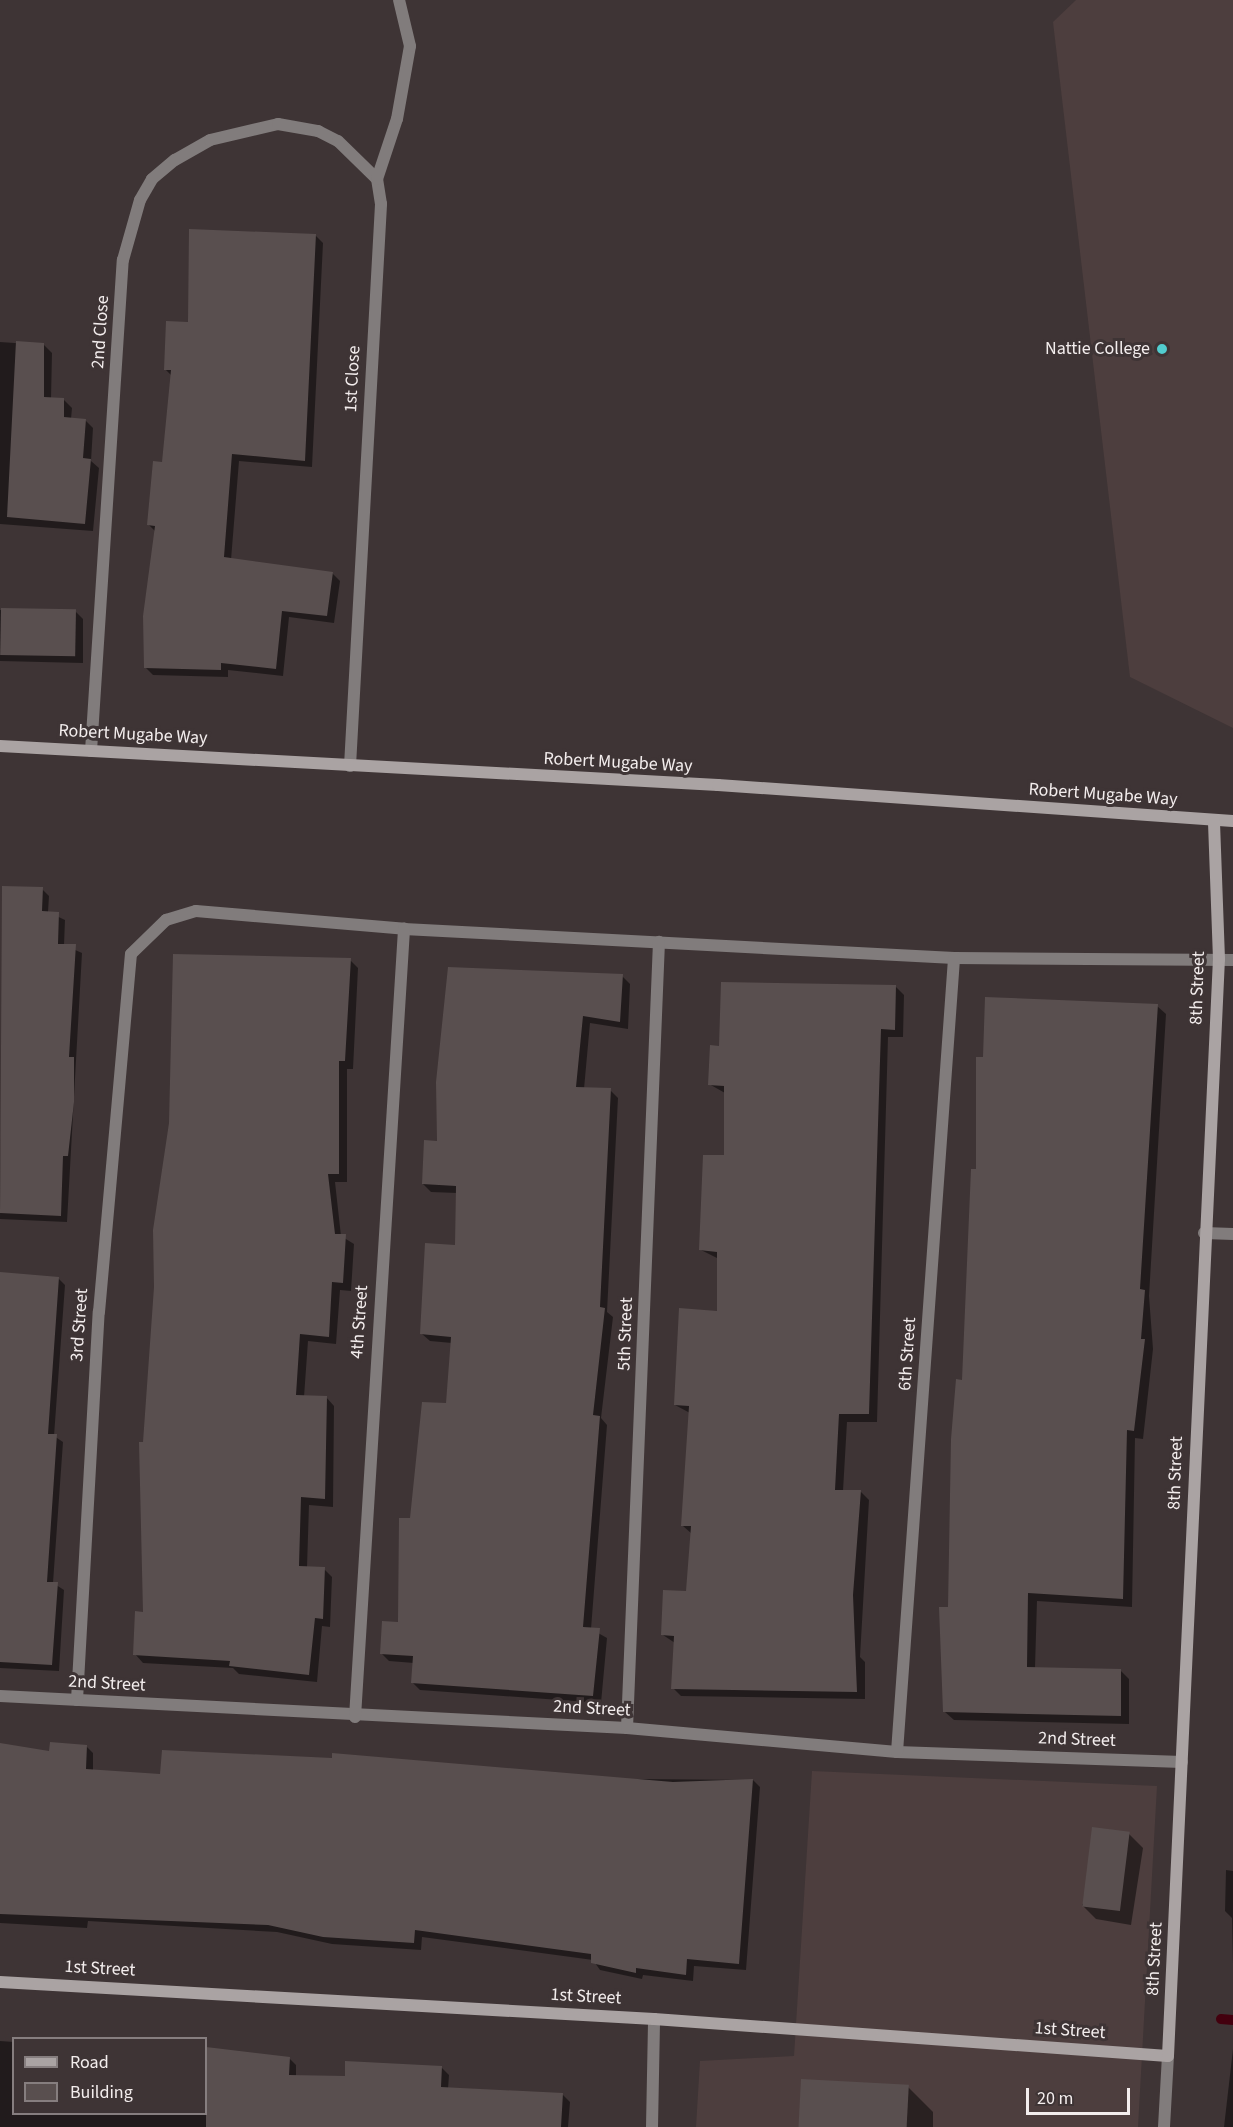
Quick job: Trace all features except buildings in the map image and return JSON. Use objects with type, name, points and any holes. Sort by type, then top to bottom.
[{"type":"street","name":"1st Close","points":[[350,766],[381,204],[377,179],[397,119],[410,46],[407,16],[399,0]]},
{"type":"street","name":"2nd Close","points":[[91,751],[123,260],[140,200],[152,179],[184,155],[210,140],[278,124],[318,131],[338,141],[377,179]]},
{"type":"street","name":"Robert Mugabe Way","points":[[0,746],[1233,821]]},
{"type":"street","name":"8th Street","points":[[1164,2127],[1204,1233],[1219,959],[1214,821]]},
{"type":"street","name":"3rd Street","points":[[77,1700],[99,1312],[131,954],[166,920],[196,911],[404,929]]},
{"type":"street","points":[[404,929],[954,958],[1233,960]]},
{"type":"street","name":"4th Street","points":[[355,1717],[404,929]]},
{"type":"street","name":"5th Street","points":[[627,1728],[659,942]]},
{"type":"street","name":"6th Street","points":[[897,1752],[954,958]]},
{"type":"street","points":[[1204,1233],[1233,1234]]},
{"type":"street","name":"2nd Street","points":[[0,1696],[355,1717],[627,1728],[897,1752],[1182,1762]]},
{"type":"street","name":"1st Street","points":[[0,1982],[654,2019],[1168,2056]]},
{"type":"street","points":[[652,2127],[654,2019]]},
{"type":"shaded area","name":"Nattie College","points":[[1076,0],[1233,0],[1233,728],[1130,677],[1053,22]]},
{"type":"shaded area","points":[[812,1771],[1157,1786],[1138,2127],[696,2127],[700,2061],[794,2056]]},
{"type":"waterway","points":[[1221,2019],[1233,2020]]},
{"type":"place","name":"Nattie College","points":[[1162,349]]}]
